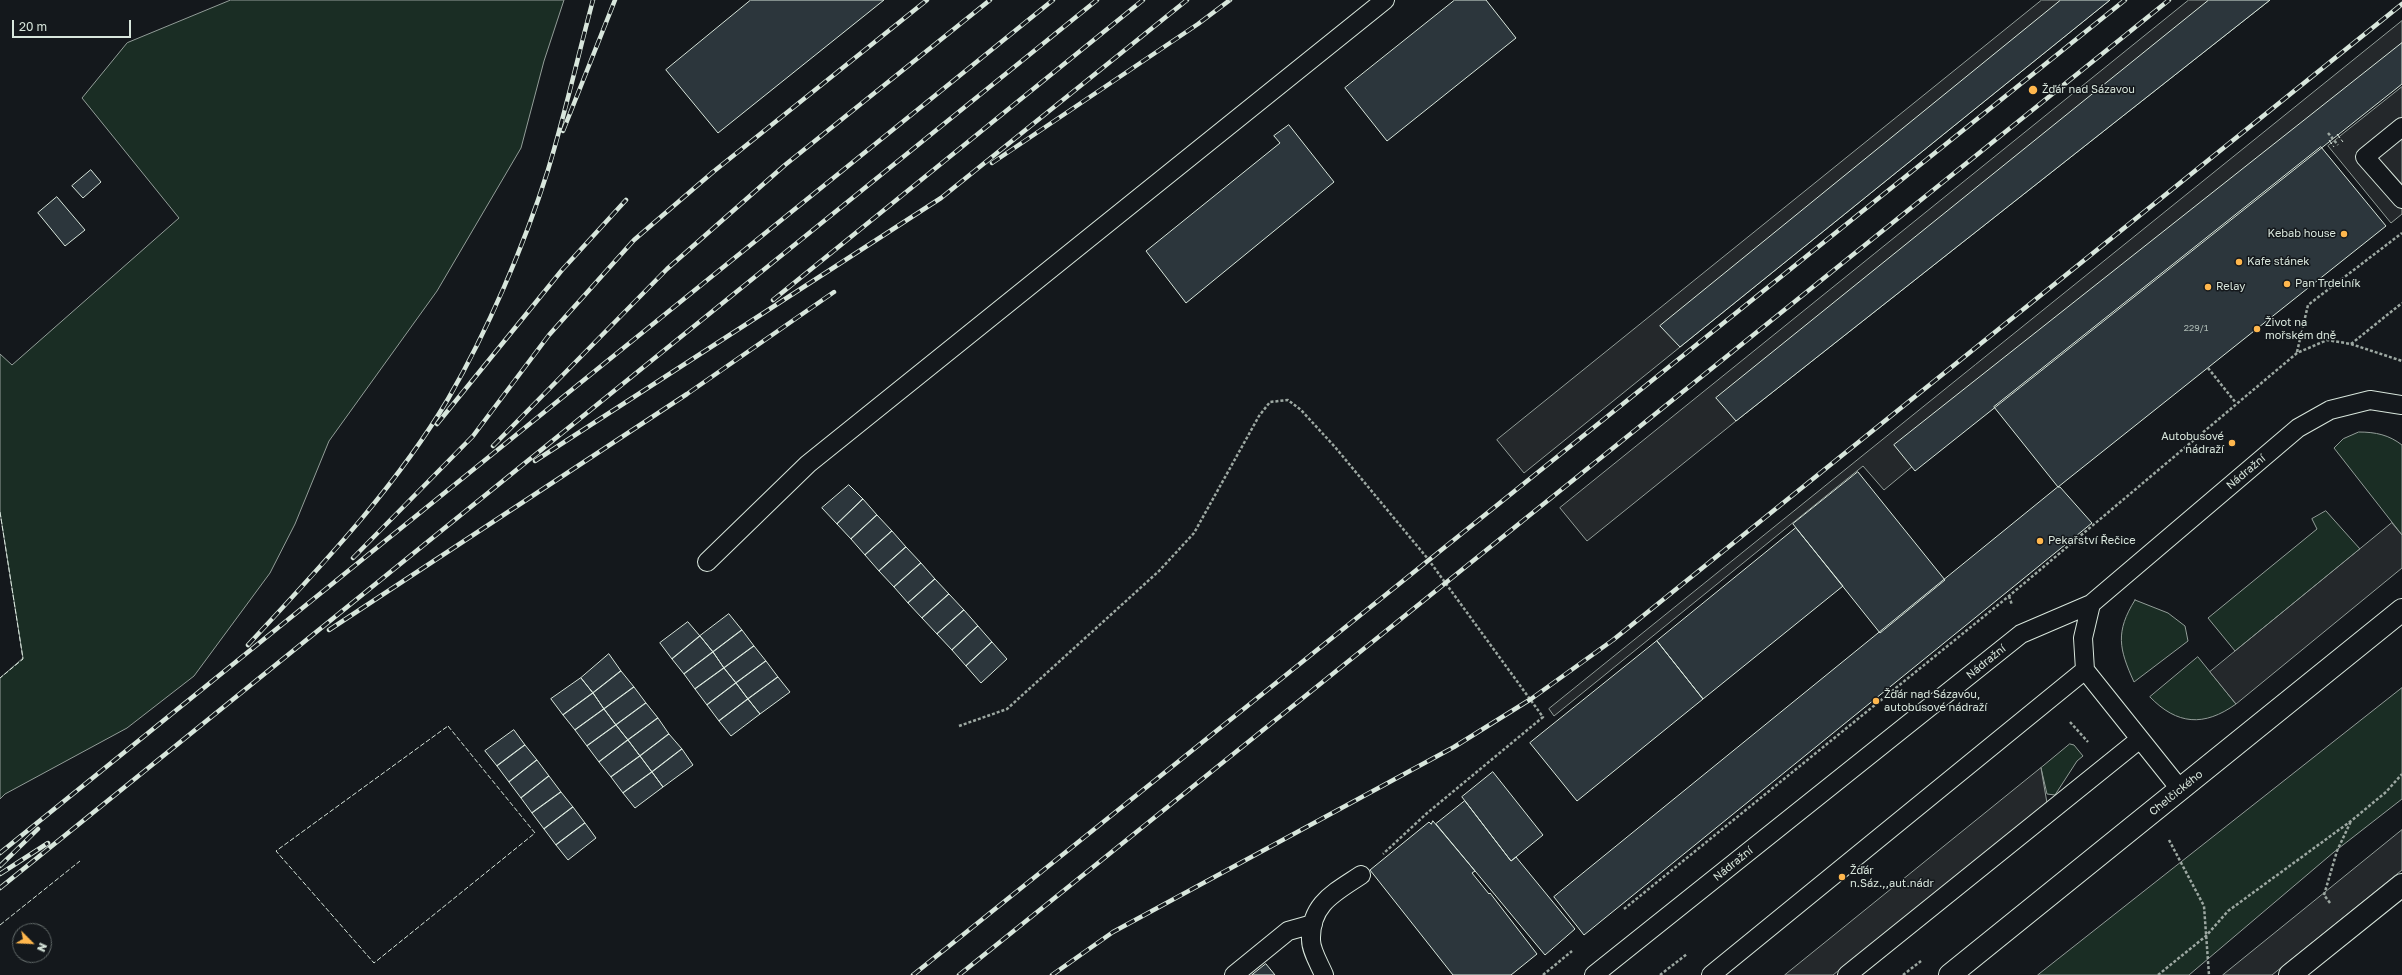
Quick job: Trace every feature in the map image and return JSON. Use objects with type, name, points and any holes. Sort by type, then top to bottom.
[{"type":"street","name":"Chelčického","points":[[1950,975],[2402,610]]},
{"type":"street","points":[[2290,975],[2402,885]]},
{"type":"lane","points":[[707,562],[808,464],[1385,0]]},
{"type":"lane","points":[[2402,127],[2365,158],[2402,199]]},
{"type":"lane","name":"Nádražní","points":[[1594,975],[2021,634],[2091,604],[2298,428],[2330,410],[2370,400],[2402,405]]},
{"type":"lane","points":[[2091,604],[2083,638],[2085,670],[2180,789]]},
{"type":"lane","points":[[1711,975],[2085,670]]},
{"type":"lane","points":[[1847,975],[2140,739]]},
{"type":"lane","points":[[1324,975],[1311,941],[1315,912],[1326,900],[1361,875]]},
{"type":"lane","points":[[1234,975],[1288,931],[1313,924]]},
{"type":"path","points":[[2297,353],[2308,305],[2402,233]]},
{"type":"path","points":[[2351,344],[2402,303]]},
{"type":"path","points":[[1623,910],[2009,596],[2297,353],[2327,340],[2351,344],[2402,361]]},
{"type":"path","points":[[2208,368],[2236,404]]},
{"type":"path","points":[[959,726],[1007,709],[1159,571],[1194,533],[1259,416],[1270,402],[1288,400],[1301,410],[1335,447],[1428,560],[1543,717],[1426,814],[1361,875]]},
{"type":"path","points":[[2158,975],[2206,936],[2228,911],[2352,820],[2386,792],[2402,774]]},
{"type":"path","points":[[2350,927],[2324,895],[2337,851],[2352,820]]},
{"type":"path","points":[[2168,838],[2204,906],[2209,975]]},
{"type":"path","points":[[1543,975],[1574,950]]},
{"type":"green space","points":[[231,0],[564,0],[544,61],[521,148],[437,291],[329,441],[295,524],[270,573],[194,676],[127,728],[5,794],[0,799],[0,678],[23,658],[0,512],[0,354],[12,365],[179,218],[82,98],[127,43]]},
{"type":"green space","points":[[2359,432],[2382,435],[2402,445],[2402,535],[2334,448],[2343,439]]},
{"type":"green space","points":[[2326,511],[2360,549],[2235,651],[2208,618],[2317,529],[2312,519]]},
{"type":"green space","points":[[2135,600],[2168,613],[2185,626],[2188,641],[2134,682],[2125,660],[2121,641],[2124,622]]},
{"type":"green space","points":[[2198,657],[2236,704],[2213,717],[2191,720],[2181,718],[2170,713],[2150,697]]},
{"type":"green space","points":[[2402,688],[2402,799],[2334,852],[2189,975],[2038,975]]},
{"type":"green space","points":[[2070,744],[2074,745],[2083,756],[2077,761],[2055,795],[2047,794],[2041,768]]},
{"type":"shaded area","name":"Žďár nad Sázavou","points":[[2042,0],[2110,0],[1524,473],[1497,440]]},
{"type":"shaded area","name":"Žďár nad Sázavou","points":[[2189,0],[2270,0],[1736,421],[1587,541],[1560,508]]},
{"type":"shaded area","points":[[2402,21],[2402,73],[1990,402],[1884,490],[1863,466],[1554,716],[1549,709]]},
{"type":"shaded area","points":[[2402,87],[2402,214],[2391,223],[2328,146]]},
{"type":"shaded area","points":[[2392,523],[2402,535],[2402,568],[2236,704],[2210,672]]},
{"type":"shaded area","points":[[2041,768],[2047,803],[1833,975],[1785,975]]},
{"type":"shaded area","points":[[2402,830],[2402,870],[2272,975],[2223,975]]},
{"type":"building","points":[[751,0],[884,0],[718,133],[666,70]]},
{"type":"building","points":[[1455,0],[1486,0],[1516,38],[1387,141],[1345,88]]},
{"type":"building","points":[[2061,0],[2110,0],[1680,347],[1660,326]]},
{"type":"building","points":[[2209,0],[2270,0],[1736,421],[1716,398]]},
{"type":"building","points":[[2402,43],[2402,84],[1915,471],[1894,445]]},
{"type":"building","points":[[1289,125],[1334,182],[1186,303],[1146,251],[1280,143],[1274,136]]},
{"type":"building","points":[[2321,147],[2386,226],[2058,487],[1994,407]]},
{"type":"building","points":[[91,170],[101,182],[83,198],[72,186]]},
{"type":"building","points":[[57,197],[85,230],[65,246],[38,213]]},
{"type":"building","points":[[1858,472],[1945,580],[1880,633],[1793,524]]},
{"type":"building","points":[[849,485],[863,499],[837,524],[822,508]]},
{"type":"building","points":[[2058,487],[2060,487],[2092,523],[1584,935],[1554,897]]},
{"type":"building","points":[[863,499],[877,515],[851,539],[837,524]]},
{"type":"building","points":[[877,515],[892,531],[865,555],[851,539]]},
{"type":"building","points":[[1796,528],[1843,586],[1703,699],[1657,641]]},
{"type":"building","points":[[892,531],[906,547],[879,571],[865,555]]},
{"type":"building","points":[[906,547],[921,563],[894,587],[879,571]]},
{"type":"building","points":[[921,563],[935,579],[908,603],[894,587]]},
{"type":"building","points":[[935,579],[949,594],[922,618],[908,603]]},
{"type":"building","points":[[949,594],[964,610],[937,634],[922,618]]},
{"type":"building","points":[[964,610],[978,626],[952,650],[937,634]]},
{"type":"building","points":[[729,614],[742,630],[713,652],[700,636]]},
{"type":"building","points":[[688,622],[700,636],[672,659],[660,643]]},
{"type":"building","points":[[978,626],[992,642],[966,666],[952,650]]},
{"type":"building","points":[[742,630],[754,646],[724,668],[713,652]]},
{"type":"building","points":[[700,636],[713,652],[684,674],[672,659]]},
{"type":"building","points":[[1657,641],[1703,699],[1577,801],[1530,743]]},
{"type":"building","points":[[992,642],[1007,659],[981,683],[966,666]]},
{"type":"building","points":[[754,646],[766,661],[736,683],[724,668]]},
{"type":"building","points":[[713,652],[724,668],[695,689],[684,674]]},
{"type":"building","points":[[609,654],[621,671],[593,693],[581,678]]},
{"type":"building","points":[[766,661],[778,677],[748,699],[736,683]]},
{"type":"building","points":[[724,668],[736,683],[707,705],[695,689]]},
{"type":"building","points":[[621,671],[634,687],[604,709],[593,693]]},
{"type":"building","points":[[778,677],[790,692],[760,714],[748,699]]},
{"type":"building","points":[[581,678],[593,693],[563,715],[551,699]]},
{"type":"building","points":[[736,683],[748,699],[719,721],[707,705]]},
{"type":"building","points":[[634,687],[646,703],[616,725],[604,709]]},
{"type":"building","points":[[593,693],[604,709],[575,730],[563,715]]},
{"type":"building","points":[[748,699],[760,714],[731,736],[719,721]]},
{"type":"building","points":[[646,703],[658,718],[628,740],[616,725]]},
{"type":"building","points":[[604,709],[616,725],[587,746],[575,730]]},
{"type":"building","points":[[658,718],[669,734],[640,756],[628,740]]},
{"type":"building","points":[[616,725],[628,740],[599,762],[587,746]]},
{"type":"building","points":[[514,730],[525,745],[497,766],[485,751]]},
{"type":"building","points":[[669,734],[682,749],[652,772],[640,756]]},
{"type":"building","points":[[628,740],[640,756],[611,777],[599,762]]},
{"type":"building","points":[[525,745],[537,760],[509,782],[497,766]]},
{"type":"building","points":[[682,749],[693,765],[663,787],[652,772]]},
{"type":"building","points":[[640,756],[652,772],[623,793],[611,777]]},
{"type":"building","points":[[537,760],[549,776],[521,798],[509,782]]},
{"type":"building","points":[[652,772],[663,787],[635,808],[623,793]]},
{"type":"building","points":[[1493,772],[1543,835],[1511,861],[1462,797]]},
{"type":"building","points":[[549,776],[561,792],[532,813],[521,798]]},
{"type":"building","points":[[561,792],[573,807],[544,829],[532,813]]},
{"type":"building","points":[[1465,801],[1511,861],[1516,857],[1575,929],[1545,955],[1436,824]]},
{"type":"building","points":[[573,807],[585,823],[556,845],[544,829]]},
{"type":"building","points":[[1433,821],[1475,871],[1472,873],[1489,894],[1490,893],[1537,954],[1511,975],[1453,975],[1370,870],[1429,822],[1431,824]]},
{"type":"building","points":[[585,823],[596,838],[568,860],[556,845]]},
{"type":"building","points":[[1266,964],[1275,975],[1252,975]]},
{"type":"railway","points":[[248,645],[302,587],[380,497],[427,433],[463,372],[491,316],[528,228],[548,170],[560,128],[593,0]]},
{"type":"railway","points":[[563,131],[615,0]]},
{"type":"railway","points":[[353,558],[473,436],[549,335],[634,240],[713,172],[927,0]]},
{"type":"railway","points":[[493,446],[667,269],[785,165],[990,0]]},
{"type":"railway","points":[[0,853],[1053,0]]},
{"type":"railway","points":[[0,888],[1097,0]]},
{"type":"railway","points":[[773,300],[1143,0]]},
{"type":"railway","points":[[535,461],[941,198],[1187,0]]},
{"type":"railway","points":[[992,163],[1198,24],[1230,0]]},
{"type":"railway","points":[[913,975],[2125,0]]},
{"type":"railway","points":[[959,975],[2169,0]]},
{"type":"railway","points":[[1052,975],[1113,932],[1454,747],[1531,699],[1613,640],[2402,4]]},
{"type":"railway","points":[[437,424],[562,270],[626,200]]},
{"type":"railway","points":[[329,630],[687,394],[834,292]]},
{"type":"railway","points":[[0,866],[38,829]]},
{"type":"railway","points":[[0,874],[48,843]]},
{"type":"fence","points":[[2337,134],[2343,142]]},
{"type":"fence","points":[[2329,140],[2334,147]]},
{"type":"fence","points":[[0,512],[23,659],[0,678]]},
{"type":"fence","points":[[448,726],[535,833],[374,963],[276,851],[448,726]]},
{"type":"fence","points":[[0,925],[80,861]]},
{"type":"place","name":"Žďár nad Sázavou","points":[[2033,90]]},
{"type":"place","name":"Kebab house","points":[[2344,234]]},
{"type":"place","name":"Kafe stánek","points":[[2239,262]]},
{"type":"place","name":"Pan Trdelník","points":[[2287,284]]},
{"type":"place","name":"Relay","points":[[2208,287]]},
{"type":"place","name":"Život na mořském dně","points":[[2257,329]]},
{"type":"place","name":"Autobusové nádraží","points":[[2232,443]]},
{"type":"place","name":"Pekařství Řečice","points":[[2040,541]]},
{"type":"place","name":"Žďár nad Sázavou, autobusové nádraží","points":[[1876,701]]},
{"type":"place","name":"Žďár n.Sáz.,,aut.nádr","points":[[1842,877]]}]
